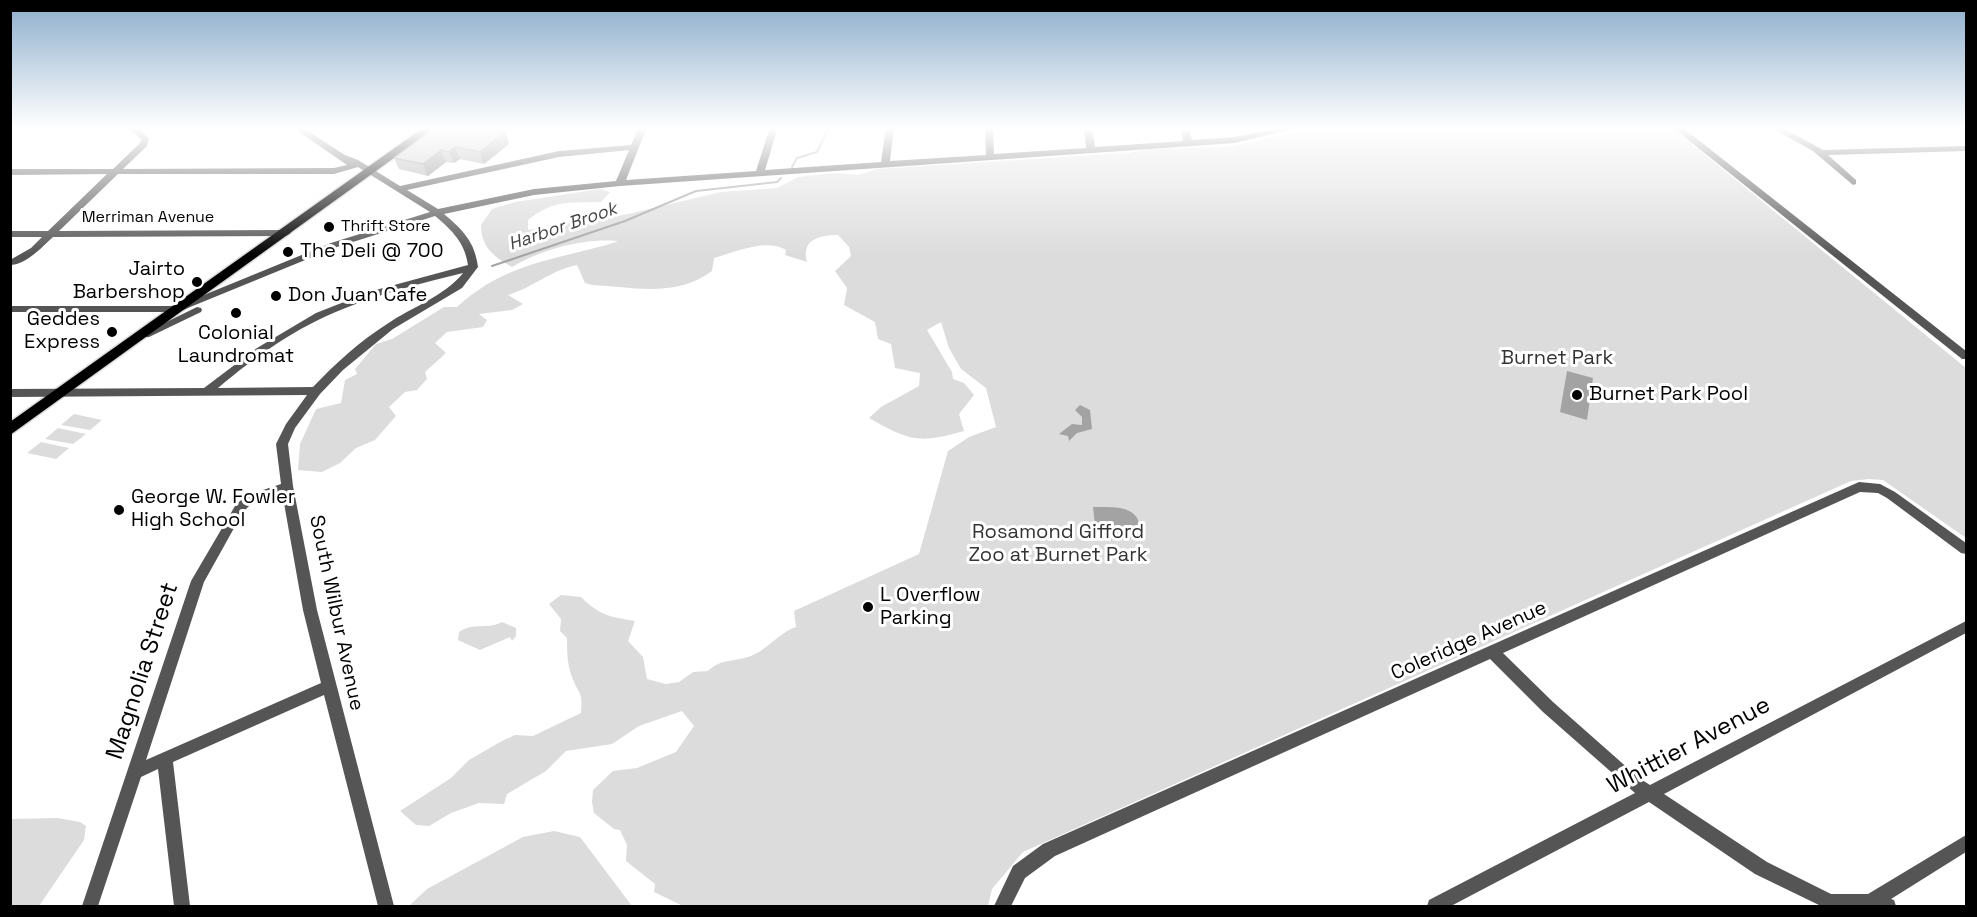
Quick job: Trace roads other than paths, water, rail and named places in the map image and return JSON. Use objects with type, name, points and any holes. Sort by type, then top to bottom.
[{"type":"main road","points":[[10,430],[373,170]]},
{"type":"street","points":[[13,263],[28,255],[116,170]]},
{"type":"street","points":[[10,172],[339,170]]},
{"type":"street","points":[[364,170],[370,172]]},
{"type":"street","points":[[206,392],[268,345],[321,314],[345,304],[473,267],[472,256],[462,239],[439,212],[366,170]]},
{"type":"street","points":[[398,189],[486,170]]},
{"type":"street","points":[[620,183],[626,170]]},
{"type":"street","points":[[10,309],[178,309],[334,245],[439,212],[534,192],[620,183],[805,170]]},
{"type":"street","points":[[1730,170],[1966,356]]},
{"type":"street","points":[[1840,170],[1853,182]]},
{"type":"street","name":"Merriman Avenue","points":[[10,234],[286,233]]},
{"type":"street","name":"South Wilbur Avenue","points":[[386,906],[310,610],[287,486],[282,444],[290,427],[316,391],[370,340],[458,286],[473,267]]},
{"type":"street","points":[[141,336],[250,281]]},
{"type":"street","points":[[10,393],[316,391]]},
{"type":"street","name":"Magnolia Street","points":[[90,906],[135,772],[154,706],[198,581],[239,509],[249,499],[287,486]]},
{"type":"street","name":"Coleridge Avenue","points":[[1002,906],[1019,872],[1049,850],[1859,487],[1870,487],[1886,492],[1966,549]]},
{"type":"street","name":"Whittier Avenue","points":[[1435,906],[1966,627]]},
{"type":"street","points":[[1492,652],[1548,707],[1649,794],[1761,868],[1830,902],[1888,906]]},
{"type":"street","points":[[135,772],[329,686]]},
{"type":"street","points":[[165,759],[182,906]]},
{"type":"street","points":[[1867,904],[1966,843]]},
{"type":"waterway","name":"Harbor Brook","points":[[492,266],[625,221],[696,191],[777,182],[781,178]]},
{"type":"place","name":"Thrift Store","points":[[329,227]]},
{"type":"place","name":"The Deli @ 700","points":[[288,252]]},
{"type":"place","name":"Jairto Barbershop","points":[[197,282]]},
{"type":"place","name":"Don Juan Cafe","points":[[276,296]]},
{"type":"place","name":"Colonial Laundromat","points":[[236,313]]},
{"type":"place","name":"Geddes Express","points":[[112,332]]},
{"type":"place","name":"Burnet Park Pool","points":[[1577,395]]},
{"type":"place","name":"George W. Fowler High School","points":[[119,510]]},
{"type":"place","name":"L Overflow Parking","points":[[868,607]]},
{"type":"park label","name":"Burnet Park","points":[[1557,359]]},
{"type":"park label","name":"Rosamond Gifford Zoo at Burnet Park","points":[[1058,544]]}]
